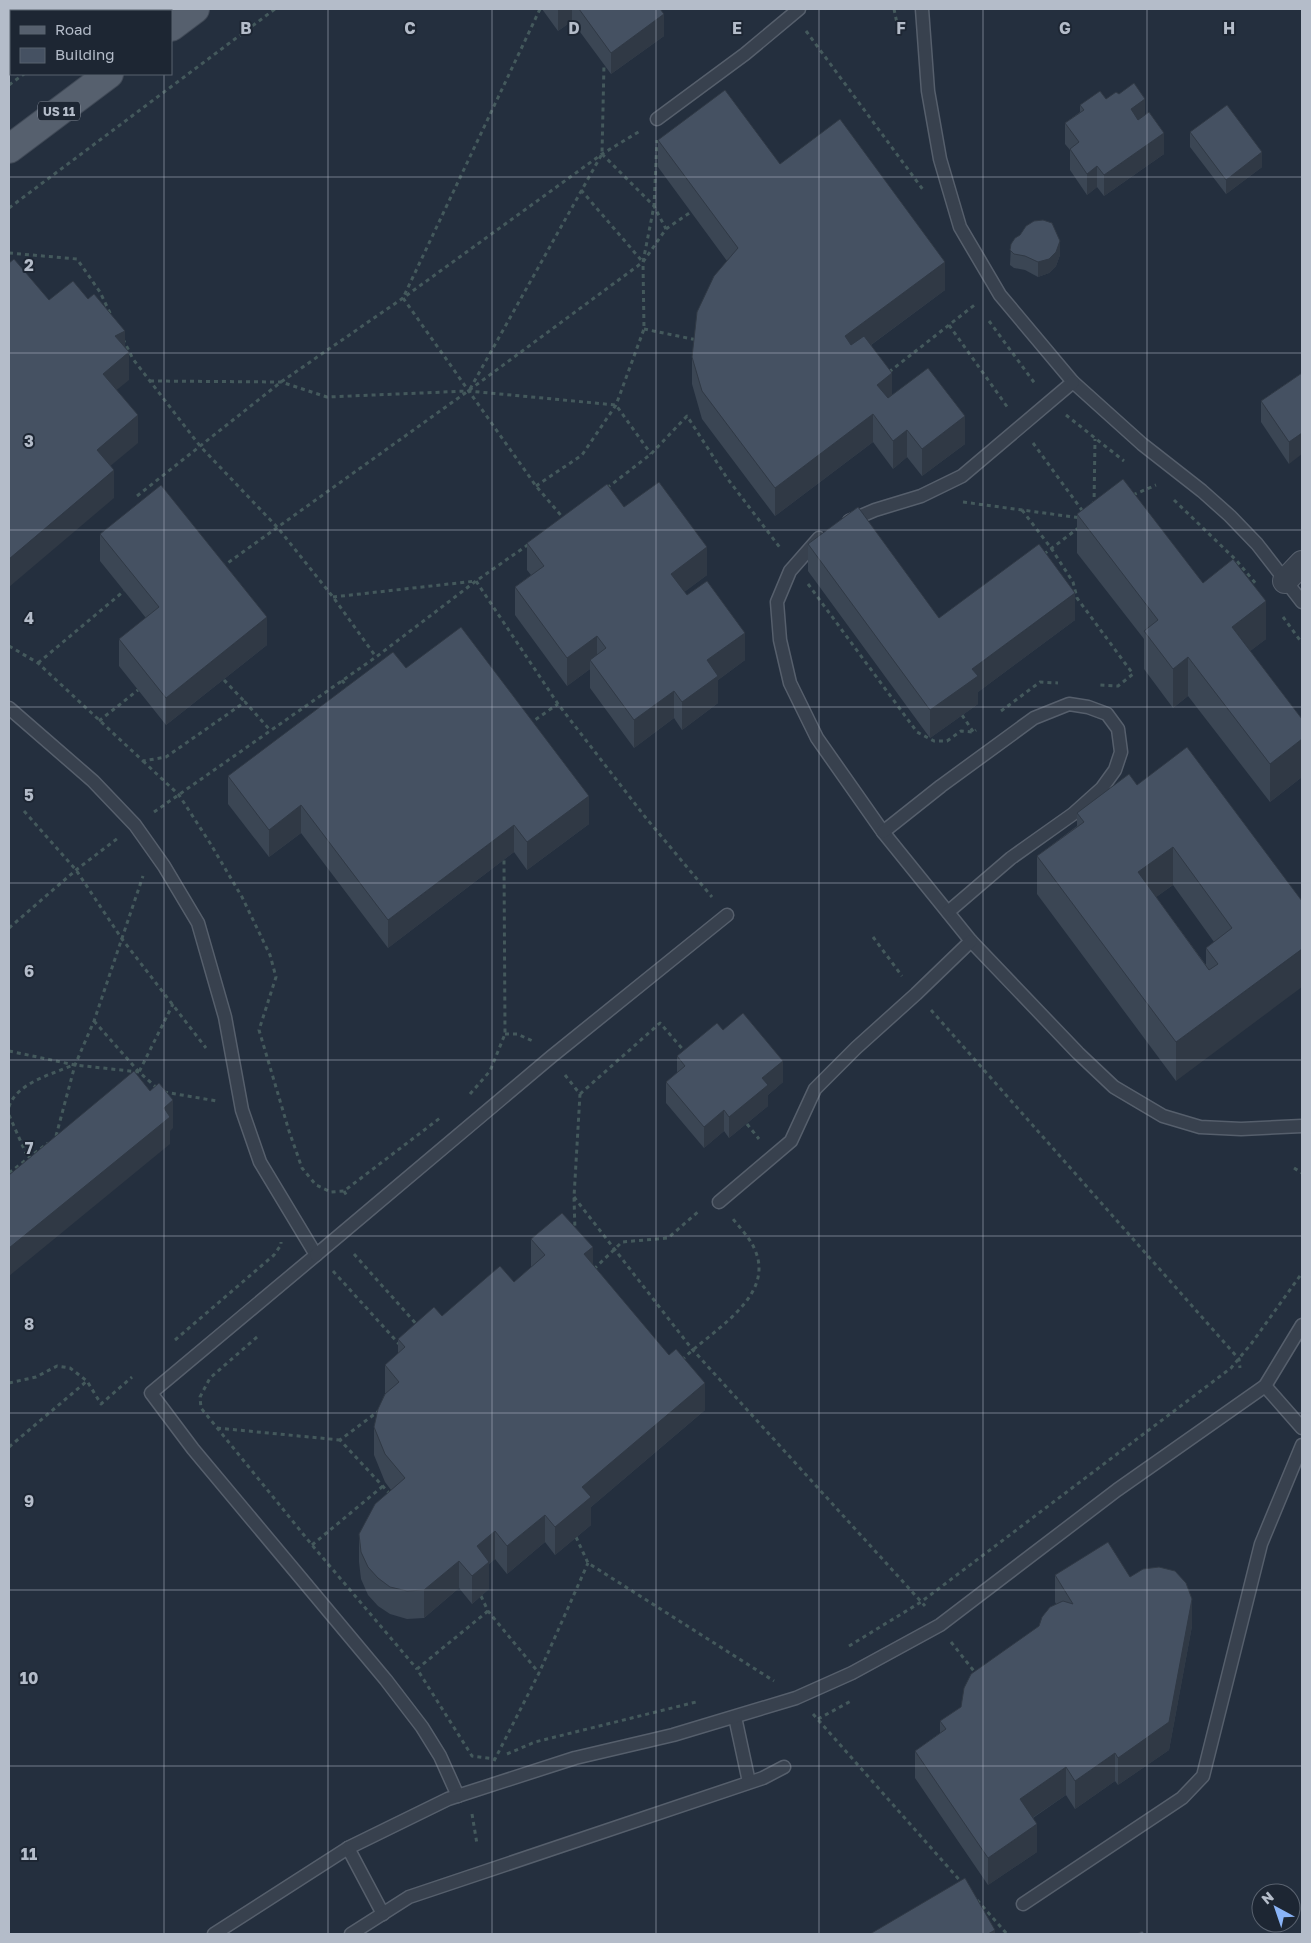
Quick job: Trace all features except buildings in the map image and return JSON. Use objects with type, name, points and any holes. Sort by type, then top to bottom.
[{"type":"main road","points":[[172,26],[195,9]]},
{"type":"main road","name":"US 11","points":[[9,149],[108,75]]},
{"type":"street","points":[[1286,581],[1302,563]]},
{"type":"lane","points":[[922,9],[928,91],[940,159],[960,227],[1000,295],[1073,382],[1142,444],[1202,491],[1230,516],[1257,544],[1302,602]]},
{"type":"lane","points":[[658,120],[745,54],[796,11]]},
{"type":"lane","points":[[1073,382],[962,476],[921,496],[875,510],[830,529],[790,571],[777,602],[780,640],[790,683],[817,738],[883,832],[970,941],[1078,1053],[1114,1087],[1163,1116],[1200,1127],[1241,1129],[1302,1126]]},
{"type":"lane","points":[[883,832],[941,786],[1034,718],[1069,704],[1088,707],[1107,714],[1118,729],[1121,752],[1115,770],[1102,788],[1072,814],[1011,858],[948,912]]},
{"type":"lane","points":[[9,708],[93,781],[135,826],[164,866],[198,923],[225,1017],[242,1110],[260,1162],[316,1255]]},
{"type":"lane","points":[[458,1796],[440,1756],[392,1688],[200,1456],[152,1393],[551,1056],[727,915]]},
{"type":"lane","points":[[719,1202],[791,1141],[815,1089],[970,941]]},
{"type":"lane","points":[[214,1934],[348,1848],[448,1800],[575,1758],[673,1735],[796,1698],[852,1673],[940,1625],[1116,1490],[1265,1386],[1302,1325]]},
{"type":"lane","points":[[1265,1386],[1302,1428]]},
{"type":"lane","points":[[1023,1904],[1182,1798],[1203,1776],[1261,1544],[1302,1444]]},
{"type":"lane","points":[[735,1717],[749,1782]]},
{"type":"lane","points":[[351,1934],[410,1897],[749,1782],[784,1767]]},
{"type":"lane","points":[[348,1848],[382,1914]]},
{"type":"path","points":[[9,208],[275,9]]},
{"type":"path","points":[[403,298],[540,9]]},
{"type":"path","points":[[796,11],[928,196]]},
{"type":"path","points":[[468,391],[602,154],[604,64]]},
{"type":"path","points":[[9,85],[23,75]]},
{"type":"path","points":[[137,496],[281,382],[403,298],[602,154],[658,120]]},
{"type":"path","points":[[536,486],[582,455],[616,404],[644,329],[642,262],[654,206],[658,120]]},
{"type":"path","points":[[602,154],[654,206],[666,230]]},
{"type":"path","points":[[581,190],[642,262]]},
{"type":"path","points":[[219,569],[468,391],[642,262],[666,230],[691,212]]},
{"type":"path","points":[[9,253],[77,259],[100,292],[112,317]]},
{"type":"path","points":[[403,298],[536,486],[565,520]]},
{"type":"path","points":[[884,376],[976,303]]},
{"type":"path","points":[[644,329],[697,340]]},
{"type":"path","points":[[121,334],[133,359],[200,446],[278,528],[333,597],[376,656]]},
{"type":"path","points":[[150,381],[281,382],[327,397],[468,391],[616,404],[651,454],[604,490]]},
{"type":"path","points":[[1094,508],[1095,438]]},
{"type":"path","points":[[1129,496],[1156,485]]},
{"type":"path","points":[[921,496],[1089,520]]},
{"type":"path","points":[[1022,510],[1051,548],[1073,582],[1077,598],[1134,674]]},
{"type":"path","points":[[557,525],[572,514]]},
{"type":"path","points":[[1043,554],[1081,525]]},
{"type":"path","points":[[153,813],[376,656],[476,581],[532,542]]},
{"type":"path","points":[[333,597],[476,581]]},
{"type":"path","points":[[476,581],[558,704],[646,818],[727,915]]},
{"type":"path","points":[[38,664],[124,591]]},
{"type":"path","points":[[9,646],[38,664],[179,795],[242,897],[270,955],[276,978],[259,1030],[288,1131],[302,1168],[316,1185],[331,1192],[344,1191],[442,1117]]},
{"type":"path","points":[[224,680],[270,730]]},
{"type":"path","points":[[342,680],[351,692]]},
{"type":"path","points":[[99,721],[138,690]]},
{"type":"path","points":[[143,761],[166,757],[245,702]]},
{"type":"path","points":[[527,726],[558,704]]},
{"type":"path","points":[[24,811],[76,870],[122,939],[208,1050]]},
{"type":"path","points":[[9,928],[76,870],[124,834]]},
{"type":"path","points":[[56,1136],[75,1065],[94,1021],[151,850]]},
{"type":"path","points":[[464,1100],[490,1071],[505,1034],[504,860]]},
{"type":"path","points":[[873,936],[906,981]]},
{"type":"path","points":[[132,1078],[139,1072],[173,1004]]},
{"type":"path","points":[[926,1004],[1239,1359],[1240,1368]]},
{"type":"path","points":[[94,1021],[139,1072],[161,1092],[222,1102]]},
{"type":"path","points":[[580,1094],[660,1023],[689,1056]]},
{"type":"path","points":[[505,1034],[517,1034],[537,1043]]},
{"type":"path","points":[[9,1051],[75,1065],[139,1072]]},
{"type":"path","points":[[9,1107],[10,1102],[28,1084],[75,1065]]},
{"type":"path","points":[[562,1070],[580,1094],[574,1197],[575,1235]]},
{"type":"path","points":[[558,1081],[566,1075]]},
{"type":"path","points":[[9,1115],[28,1158]]},
{"type":"path","points":[[9,1173],[63,1130]]},
{"type":"path","points":[[1294,1168],[1302,1172]]},
{"type":"path","points":[[344,1191],[347,1196]]},
{"type":"path","points":[[574,1197],[692,1349],[924,1606]]},
{"type":"path","points":[[593,1274],[594,1267],[622,1242],[668,1238],[710,1200],[719,1202],[747,1236],[756,1252],[758,1268],[756,1288],[744,1306],[692,1349],[679,1364]]},
{"type":"path","points":[[169,1346],[274,1254],[281,1245],[281,1236]]},
{"type":"path","points":[[347,1260],[359,1248]]},
{"type":"path","points":[[354,1254],[424,1332]]},
{"type":"path","points":[[326,1277],[340,1265]]},
{"type":"path","points":[[333,1271],[404,1349]]},
{"type":"path","points":[[847,1647],[921,1602],[1231,1368],[1252,1344],[1302,1273]]},
{"type":"path","points":[[260,1334],[210,1378],[200,1397],[201,1408],[312,1545],[417,1669],[472,1756],[494,1759],[535,1742],[703,1700]]},
{"type":"path","points":[[9,1383],[36,1377],[57,1366],[70,1368],[87,1381],[101,1404],[139,1372]]},
{"type":"path","points":[[9,1447],[87,1381]]},
{"type":"path","points":[[340,1440],[385,1406]]},
{"type":"path","points":[[217,1428],[340,1440],[395,1501]]},
{"type":"path","points":[[312,1545],[383,1486]]},
{"type":"path","points":[[576,1537],[588,1563],[777,1684]]},
{"type":"path","points":[[492,1765],[539,1673],[588,1563]]},
{"type":"path","points":[[481,1596],[488,1611],[539,1673]]},
{"type":"path","points":[[417,1669],[488,1611]]},
{"type":"path","points":[[948,1638],[982,1682]]},
{"type":"path","points":[[765,1684],[782,1677]]},
{"type":"path","points":[[811,1712],[965,1886]]},
{"type":"path","points":[[472,1810],[477,1844]]},
{"type":"path","points":[[971,1893],[1007,1934]]}]
